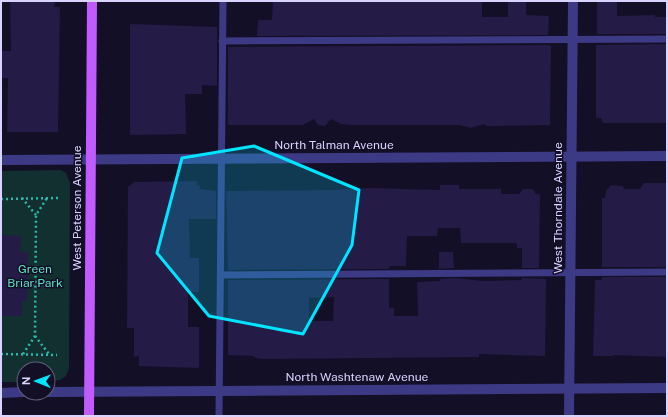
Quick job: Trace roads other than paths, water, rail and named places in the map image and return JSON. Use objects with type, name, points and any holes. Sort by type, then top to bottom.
[{"type":"main road","name":"West Peterson Avenue","points":[[89,416],[92,1]]},
{"type":"street","name":"West Thorndale Avenue","points":[[569,416],[573,1]]},
{"type":"street","name":"North Talman Avenue","points":[[1,160],[667,156]]},
{"type":"street","name":"North Washtenaw Avenue","points":[[56,392],[667,388]]},
{"type":"street","points":[[1,392],[16,392]]},
{"type":"lane","points":[[219,416],[223,1]]},
{"type":"lane","points":[[222,41],[667,39]]},
{"type":"lane","points":[[221,275],[667,272]]},
{"type":"park label","name":"Green Briar Park","points":[[35,276]]}]
